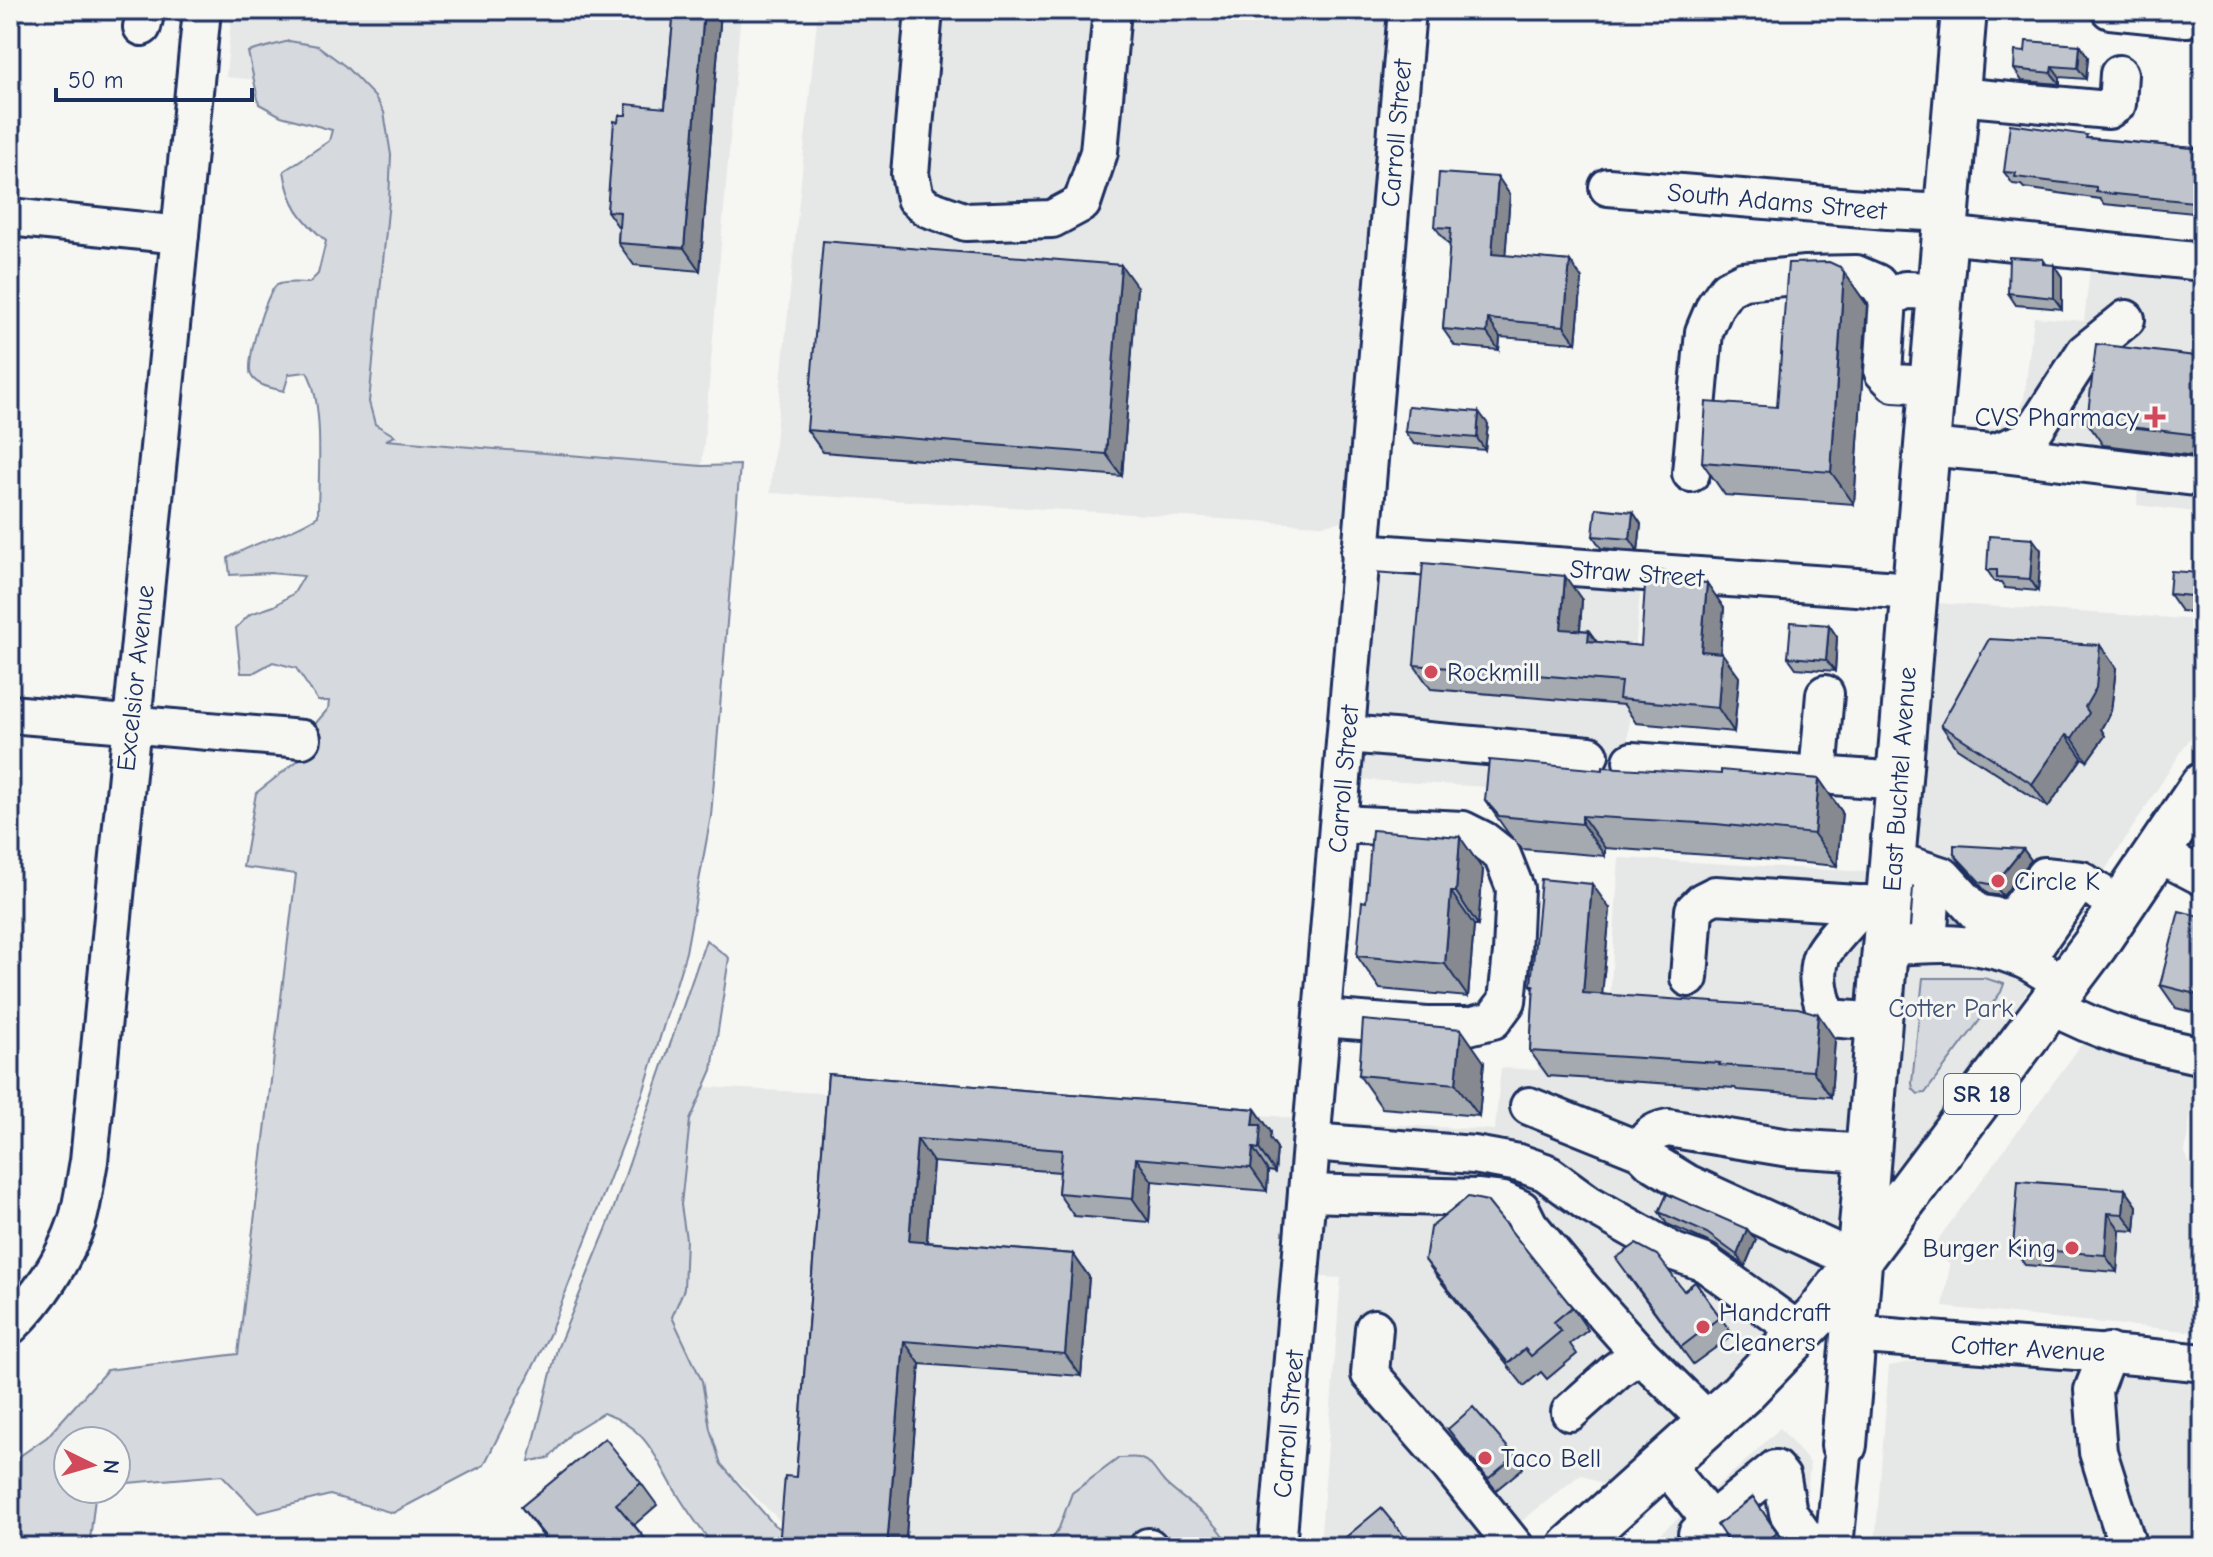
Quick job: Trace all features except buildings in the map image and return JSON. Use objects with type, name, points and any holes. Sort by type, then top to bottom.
[{"type":"main road","name":"East Buchtel Avenue","points":[[1844,1445],[1879,1022],[1922,910],[1900,781],[1913,591],[1964,10]]},
{"type":"main road","name":"SR 18","points":[[1571,1547],[1710,1423],[1800,1332],[1859,1262],[2058,996],[2203,785]]},
{"type":"street","name":"Excelsior Avenue","points":[[10,1326],[35,1298],[59,1260],[77,1221],[89,1161],[202,10]]},
{"type":"street","points":[[924,10],[910,174],[915,198],[927,208],[966,222],[1052,219],[1082,203],[1099,152],[1112,10]]},
{"type":"street","name":"Carroll Street","points":[[1277,1547],[1407,10]]},
{"type":"street","points":[[2110,10],[2187,18]]},
{"type":"street","points":[[1957,96],[2108,110],[2117,104],[2119,74]]},
{"type":"street","name":"South Adams Street","points":[[1608,187],[1887,210],[1946,224],[2202,255]]},
{"type":"street","points":[[10,217],[180,235]]},
{"type":"street","points":[[1691,473],[1704,332],[1715,306],[1727,289],[1743,281],[1856,274],[1877,283],[1888,299],[1883,372],[1894,383],[1931,385]]},
{"type":"street","points":[[1888,299],[1905,290],[1940,291]]},
{"type":"street","points":[[1993,453],[2028,440],[2085,352],[2126,319]]},
{"type":"street","points":[[1926,447],[2203,478]]},
{"type":"street","name":"Straw Street","points":[[1360,552],[1913,591]]},
{"type":"street","points":[[1818,775],[1825,694]]},
{"type":"street","points":[[10,714],[302,739]]},
{"type":"street","points":[[1347,734],[1590,755]]},
{"type":"street","points":[[1632,761],[1900,781]]},
{"type":"street","points":[[1322,1018],[1427,1026],[1469,1026],[1493,1020],[1507,1001],[1512,953],[1515,888],[1502,855],[1483,840],[1463,830],[1339,824]]},
{"type":"street","points":[[2157,853],[2203,877]]},
{"type":"street","points":[[1990,948],[2044,876],[2081,880],[2121,907]]},
{"type":"street","points":[[2025,960],[2081,880]]},
{"type":"street","points":[[1689,978],[1694,910],[1715,895],[1977,913],[2011,919]]},
{"type":"street","points":[[1922,910],[1990,948],[2025,960],[2085,1025],[2128,1039],[2203,1056]]},
{"type":"street","points":[[1879,1022],[1830,1018],[1822,1005],[1819,988],[1822,956],[1922,910]]},
{"type":"street","points":[[1529,1106],[1641,1151],[1651,1161],[1687,1183],[1859,1262]]},
{"type":"street","points":[[1641,1151],[1646,1138],[1656,1130],[1668,1128],[1789,1148],[1868,1153]]},
{"type":"street","points":[[1312,1142],[1474,1155],[1519,1163],[1545,1172],[1589,1204],[1674,1252],[1703,1262],[1800,1332]]},
{"type":"street","points":[[1307,1193],[1477,1198],[1503,1201],[1521,1209],[1529,1225],[1640,1354],[1710,1423]]},
{"type":"street","points":[[1374,1328],[1370,1374],[1515,1547]]},
{"type":"street","name":"Cotter Avenue","points":[[1853,1334],[1932,1342],[2108,1352],[2203,1363]]},
{"type":"street","points":[[2108,1352],[2093,1390],[2098,1452],[2128,1547]]},
{"type":"street","points":[[1570,1412],[1640,1354]]},
{"type":"street","name":"East Buchtel Avenue","points":[[1820,1539],[1844,1445]]},
{"type":"street","points":[[1665,1464],[1711,1539],[1775,1469],[1782,1478],[1788,1513],[1820,1539]]},
{"type":"shaded area","points":[[232,10],[741,10],[702,466],[354,442],[332,87],[226,77]]},
{"type":"shaded area","points":[[818,10],[1407,10],[1363,518],[1322,525],[770,493]]},
{"type":"shaded area","points":[[2090,270],[2203,281],[2203,513],[2137,505],[2138,486],[1961,466],[1965,428],[1994,427],[2016,413],[2024,399],[2034,317],[2084,321]]},
{"type":"shaded area","points":[[1373,562],[1641,580],[1623,795],[1350,779]]},
{"type":"shaded area","points":[[1920,602],[2203,620],[2203,718],[1869,1237]]},
{"type":"shaded area","points":[[1619,858],[1886,873],[1853,1252],[1619,1492],[1581,1474],[1489,1547],[1320,1547],[1341,1278],[1303,1276],[1317,1121],[1495,1130],[1501,1068],[1538,1070],[1541,1013],[1609,1016]]},
{"type":"shaded area","points":[[2084,1041],[2197,1066],[2185,1152],[2203,1199],[2203,1271],[2196,1332],[1943,1307],[1950,1264],[1931,1249]]},
{"type":"shaded area","points":[[704,1087],[1275,1116],[1300,1120],[1258,1547],[1230,1547],[1211,1519],[1164,1482],[1157,1468],[1138,1458],[1120,1458],[1072,1493],[1059,1528],[1047,1547],[797,1547],[797,1537],[721,1464],[672,1317],[684,1289],[686,1239],[681,1205],[690,1120]]},
{"type":"shaded area","points":[[1931,1358],[2203,1380],[2203,1547],[1875,1547],[1889,1366]]},
{"type":"shaded area","points":[[1780,1428],[1810,1463],[1802,1547],[1644,1547],[1739,1467]]},
{"type":"green space","points":[[289,41],[318,46],[345,66],[375,97],[384,112],[391,155],[389,201],[369,402],[375,424],[395,436],[386,440],[702,466],[740,465],[711,816],[686,952],[644,1090],[549,1335],[484,1465],[393,1513],[330,1495],[258,1513],[222,1475],[132,1483],[132,1425],[58,1425],[107,1370],[238,1354],[296,874],[243,867],[256,793],[301,758],[302,739],[328,709],[329,701],[318,701],[296,668],[273,662],[253,673],[241,673],[236,628],[250,614],[274,606],[294,593],[304,576],[270,573],[230,575],[228,558],[318,516],[318,421],[313,386],[307,372],[289,374],[284,391],[257,382],[250,368],[258,328],[272,290],[284,283],[309,283],[318,274],[326,241],[298,210],[289,193],[284,171],[329,141],[332,130],[281,116],[259,104],[248,52]]},
{"type":"green space","points":[[706,940],[729,958],[712,1070],[690,1120],[681,1205],[686,1239],[684,1289],[672,1317],[702,1381],[710,1429],[721,1464],[774,1525],[797,1537],[797,1547],[714,1547],[672,1486],[651,1448],[632,1428],[603,1413],[572,1432],[549,1458],[529,1461],[557,1349],[608,1225]]},
{"type":"green space","name":"Cotter Park","points":[[1923,978],[1984,978],[2004,984],[1925,1093],[1918,1094],[1912,1083]]},
{"type":"green space","points":[[52,1431],[52,1505],[94,1505],[90,1540],[69,1547],[10,1547],[10,1463]]},
{"type":"green space","points":[[1119,1458],[1139,1458],[1148,1463],[1166,1484],[1218,1527],[1230,1547],[1166,1547],[1151,1528],[1130,1547],[1047,1547],[1059,1528],[1072,1493]]},
{"type":"tunnel","points":[[1955,935],[1957,901]]},
{"type":"place","name":"CVS Pharmacy","points":[[2155,417]]},
{"type":"place","name":"Rockmill","points":[[1431,672]]},
{"type":"place","name":"Circle K","points":[[1998,881]]},
{"type":"place","name":"Burger King","points":[[2072,1248]]},
{"type":"place","name":"Handcraft Cleaners","points":[[1703,1327]]},
{"type":"place","name":"Taco Bell","points":[[1485,1458]]}]
